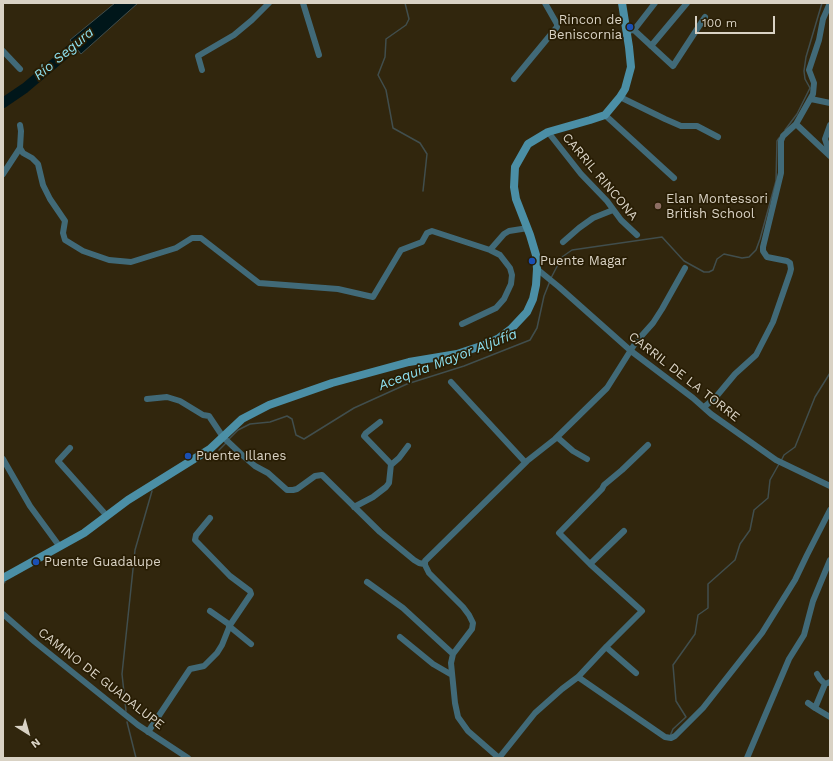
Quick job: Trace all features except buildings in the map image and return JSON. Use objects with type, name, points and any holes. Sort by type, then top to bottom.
[{"type":"main road","points":[[4,576],[84,533],[128,500],[226,439],[242,419],[269,405],[332,383],[409,362],[457,354],[487,344],[511,330],[526,312],[533,299],[537,269],[536,255],[528,228],[516,199],[514,187],[515,167],[528,144],[548,132],[605,115],[620,97],[625,89],[631,67],[630,31],[622,6]]},
{"type":"street","points":[[202,70],[198,56],[234,35],[252,20],[268,3]]},
{"type":"street","points":[[303,3],[319,55]]},
{"type":"street","points":[[514,79],[557,27],[557,24],[546,3]]},
{"type":"street","points":[[655,3],[630,31],[651,46],[674,66],[705,17]]},
{"type":"street","points":[[651,46],[687,3]]},
{"type":"street","points":[[704,407],[715,398],[732,377],[756,355],[773,322],[790,273],[790,263],[787,261],[766,257],[763,251],[782,173],[781,141],[783,136],[796,124],[811,99],[815,88],[809,70],[819,40],[823,19],[830,3]]},
{"type":"street","points":[[3,50],[20,69]]},
{"type":"street","points":[[620,97],[681,126],[697,126],[718,137]]},
{"type":"street","points":[[811,99],[830,103]]},
{"type":"street","points":[[605,115],[674,178]]},
{"type":"street","points":[[796,124],[830,156]]},
{"type":"street","points":[[3,174],[20,148],[20,125]]},
{"type":"street","points":[[830,125],[825,139],[830,148]]},
{"type":"street","name":"CARRIL RINCONA","points":[[548,132],[572,163],[607,201],[620,220],[637,235]]},
{"type":"street","points":[[20,148],[23,153],[32,158],[38,164],[43,185],[65,221],[63,233],[65,240],[88,252],[109,260],[130,262],[176,248],[192,238],[201,238],[259,283],[338,289],[373,297],[401,250],[422,242],[427,233],[432,231],[490,250],[500,256],[510,268],[512,284],[504,299],[496,308],[462,324]]},
{"type":"street","points":[[563,242],[593,218],[613,210]]},
{"type":"street","points":[[490,250],[504,234],[509,231],[528,228]]},
{"type":"street","points":[[424,564],[427,558],[525,462],[557,437],[607,388],[636,342],[653,323],[662,310],[685,268]]},
{"type":"street","name":"CARRIL DE LA TORRE","points":[[537,269],[631,351],[712,414],[776,460],[830,486]]},
{"type":"street","points":[[451,382],[525,462]]},
{"type":"street","points":[[147,399],[167,397],[180,401],[203,415],[209,416],[226,439],[249,460],[268,473],[287,490],[297,488],[320,475],[380,532],[414,560],[424,564],[433,577],[463,607],[473,623],[472,629],[454,654],[451,663],[458,717],[468,731],[499,758],[535,713],[578,677],[606,646],[642,611],[590,564],[559,533],[602,489],[604,485],[622,470],[648,444]]},
{"type":"street","points":[[354,507],[373,497],[389,483],[390,462],[364,436],[380,422]]},
{"type":"street","points":[[557,437],[587,459]]},
{"type":"street","points":[[391,465],[408,446]]},
{"type":"street","points":[[70,448],[58,460],[107,516]]},
{"type":"street","points":[[3,459],[30,506],[60,547]]},
{"type":"street","points":[[578,677],[665,737],[671,738],[702,708],[762,633],[796,580],[830,510]]},
{"type":"street","points":[[148,732],[187,673],[192,668],[204,666],[217,653],[230,626],[252,593],[230,576],[195,540],[196,535],[210,518]]},
{"type":"street","points":[[590,564],[624,531]]},
{"type":"street","points":[[747,758],[789,660],[804,635],[813,601],[830,560]]},
{"type":"street","points":[[367,582],[403,608],[454,654]]},
{"type":"street","points":[[210,611],[251,644]]},
{"type":"street","name":"CAMINO DE GUADALUPE","points":[[3,614],[95,691],[148,732],[188,758]]},
{"type":"street","points":[[400,637],[433,664],[452,675]]},
{"type":"street","points":[[606,646],[636,673]]},
{"type":"street","points":[[815,708],[827,683],[820,679],[817,674]]},
{"type":"street","points":[[808,703],[830,716]]},
{"type":"shaded area","points":[[115,3],[138,3],[81,54],[70,40]]},
{"type":"waterway","points":[[405,3],[409,19],[406,25],[386,39],[385,57],[378,75],[386,90],[393,128],[420,143],[427,154],[423,191]]},
{"type":"waterway","name":"Acequia Mayor Aljufía","points":[[785,130],[797,114],[810,88],[805,79],[804,71],[806,57],[822,3]]},
{"type":"waterway","name":"Río Segura","points":[[3,103],[25,88],[84,38]]},
{"type":"waterway","name":"Acequia Mayor Aljufía","points":[[551,278],[562,257],[572,250],[662,237],[684,261],[704,272],[713,270],[717,259],[724,254],[742,258],[749,257],[756,250],[760,239],[776,181],[777,141],[779,138]]},
{"type":"waterway","name":"Acequia Mayor Aljufía","points":[[229,439],[238,430],[250,424],[270,422],[287,416],[292,419],[296,435],[304,439],[354,408],[407,384],[464,366],[530,340],[537,328],[544,296],[550,281]]},
{"type":"waterway","points":[[781,461],[784,455],[795,447],[815,397],[830,373]]},
{"type":"waterway","name":"Acequia Mayor Aljufía","points":[[219,450],[227,442]]},
{"type":"waterway","points":[[670,736],[673,729],[686,717],[676,701],[673,665],[695,634],[698,615],[708,608],[708,584],[735,560],[740,544],[750,530],[754,510],[768,498],[770,480],[779,464]]},
{"type":"waterway","points":[[126,711],[122,674],[135,550],[152,491]]},
{"type":"waterway","points":[[127,722],[136,758]]},
{"type":"place","name":"Rincon de Beniscornia","points":[[630,27]]},
{"type":"place","name":"Elan Montessori British School","points":[[658,206]]},
{"type":"place","name":"Puente Magar","points":[[532,261]]},
{"type":"place","name":"Puente Illanes","points":[[188,456]]},
{"type":"place","name":"Puente Guadalupe","points":[[36,562]]}]
